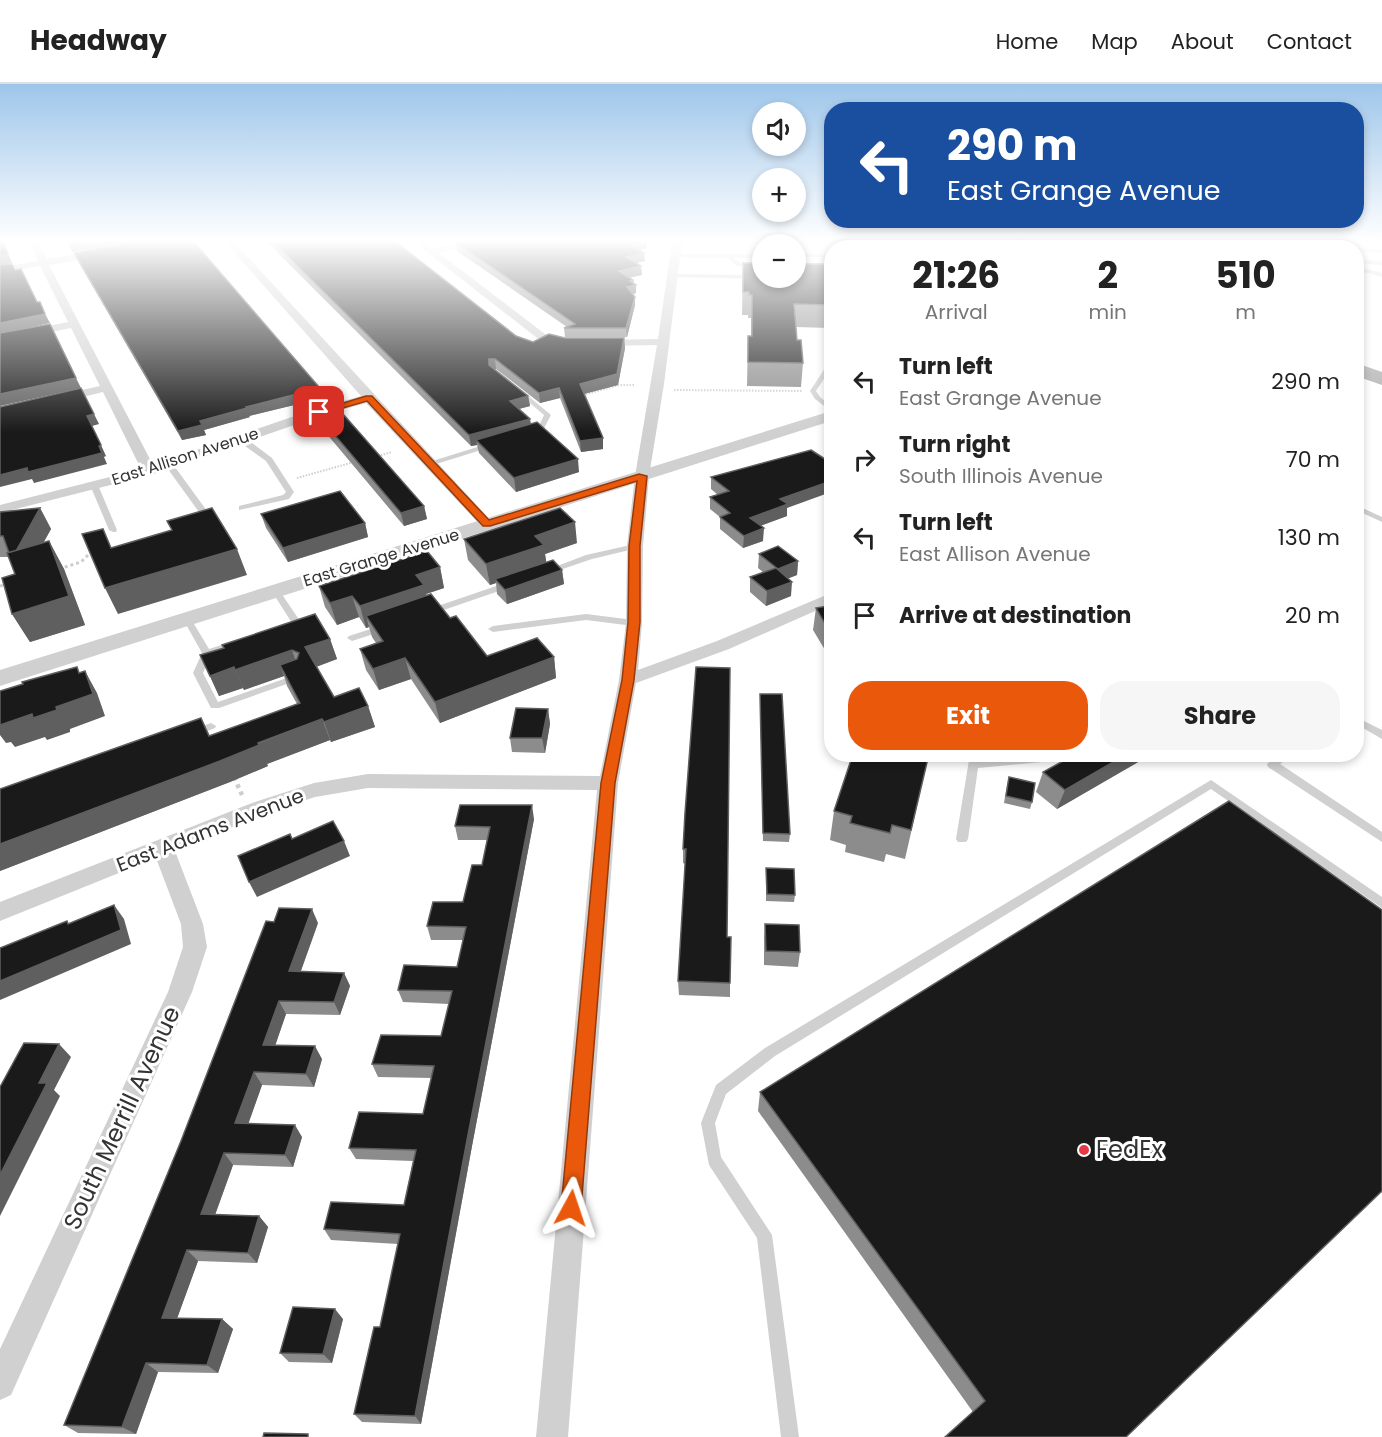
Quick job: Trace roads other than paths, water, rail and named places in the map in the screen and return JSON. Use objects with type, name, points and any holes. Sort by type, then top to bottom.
[{"type":"main road","points":[[1364,372],[1382,379]]},
{"type":"main road","points":[[1364,384],[1382,390]]},
{"type":"street","points":[[65,305],[149,471]]},
{"type":"street","points":[[286,305],[487,524]]},
{"type":"street","points":[[501,305],[541,336],[552,340],[581,343],[662,342]]},
{"type":"street","points":[[552,1437],[608,783],[628,680],[634,622],[635,546],[642,476],[658,384],[668,305]]},
{"type":"street","points":[[0,339],[74,324]]},
{"type":"street","points":[[46,401],[105,388]]},
{"type":"street","name":"East Allison Avenue","points":[[0,509],[169,465],[319,412],[369,398]]},
{"type":"street","name":"East Grange Avenue","points":[[0,678],[824,418]]},
{"type":"street","points":[[628,680],[723,645],[824,601]]},
{"type":"street","name":"East Adams Avenue","points":[[0,912],[249,813],[314,790],[368,781],[608,783]]},
{"type":"street","name":"South Merrill Avenue","points":[[0,1384],[180,992],[195,947],[192,924],[163,847]]},
{"type":"lane","points":[[824,374],[813,391],[824,404]]},
{"type":"lane","points":[[512,386],[549,415],[540,431],[519,437]]},
{"type":"lane","points":[[241,439],[270,460],[290,492],[286,496],[242,508]]},
{"type":"lane","points":[[430,463],[497,443]]},
{"type":"lane","points":[[169,465],[207,517]]},
{"type":"lane","points":[[94,485],[113,530]]},
{"type":"lane","points":[[1364,511],[1382,520]]},
{"type":"lane","points":[[533,576],[590,556],[635,546]]},
{"type":"lane","points":[[420,615],[522,580]]},
{"type":"lane","points":[[276,590],[297,624],[276,630]]},
{"type":"lane","points":[[493,629],[586,617],[634,622]]},
{"type":"lane","points":[[187,619],[207,653]]},
{"type":"lane","points":[[352,638],[397,623]]},
{"type":"lane","points":[[244,641],[207,653],[198,673],[215,706],[300,676]]},
{"type":"lane","points":[[1364,725],[1382,735]]},
{"type":"lane","points":[[178,738],[211,726]]},
{"type":"lane","points":[[962,839],[974,762]]},
{"type":"lane","points":[[1275,762],[1272,764],[1382,838]]},
{"type":"lane","points":[[790,1437],[764,1235],[714,1160],[708,1123],[721,1090],[770,1052],[1211,784],[1382,903]]},
{"type":"place","name":"FedEx","points":[[1084,1150]]}]
